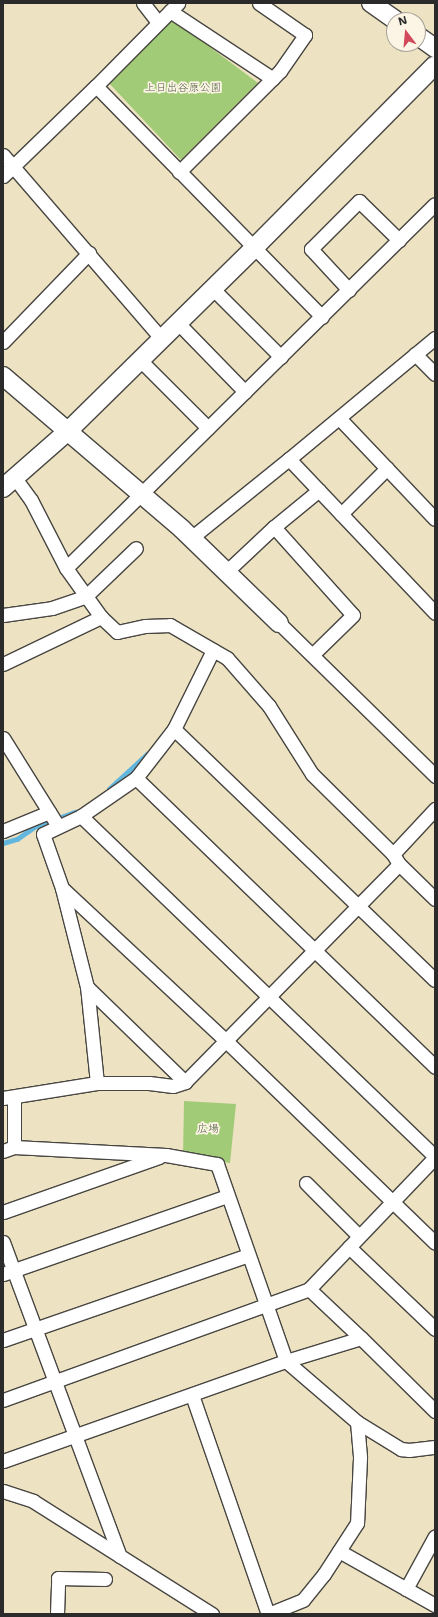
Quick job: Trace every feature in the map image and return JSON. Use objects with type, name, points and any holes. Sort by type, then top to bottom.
[{"type":"street","points":[[143,3],[158,22]]},
{"type":"street","points":[[179,172],[273,79],[305,35],[259,3]]},
{"type":"street","points":[[371,3],[386,14]]},
{"type":"street","points":[[7,172],[96,86],[174,7],[273,79]]},
{"type":"street","points":[[426,42],[435,48]]},
{"type":"street","points":[[435,65],[213,289],[68,431],[9,483],[31,500],[66,568],[101,618],[117,632],[144,626],[170,625],[227,658],[269,706],[312,774],[435,899]]},
{"type":"street","points":[[96,86],[322,317]]},
{"type":"street","points":[[3,155],[7,172],[89,254],[162,339]]},
{"type":"street","points":[[349,290],[311,249],[359,201],[399,240]]},
{"type":"street","points":[[66,568],[435,204]]},
{"type":"street","points":[[3,342],[89,254]]},
{"type":"street","points":[[213,289],[281,357]]},
{"type":"street","points":[[178,323],[245,392]]},
{"type":"street","points":[[191,538],[435,338]]},
{"type":"street","points":[[415,354],[435,374]]},
{"type":"street","points":[[140,360],[208,428]]},
{"type":"street","points":[[3,376],[191,538],[435,776]]},
{"type":"street","points":[[339,418],[435,519]]},
{"type":"street","points":[[289,459],[435,613]]},
{"type":"street","points":[[341,514],[387,468]]},
{"type":"street","points":[[226,572],[274,527],[319,490]]},
{"type":"street","points":[[274,527],[353,615],[312,655]]},
{"type":"street","points":[[3,615],[52,608],[86,596],[136,548]]},
{"type":"street","points":[[3,664],[101,618]]},
{"type":"street","points":[[97,1082],[87,987],[62,888],[43,834],[81,816],[136,778],[174,729],[213,650]]},
{"type":"street","points":[[174,729],[435,980]]},
{"type":"street","points":[[3,738],[58,826]]},
{"type":"street","points":[[136,778],[435,1067]]},
{"type":"street","points":[[435,809],[358,906],[185,1082],[173,1086],[149,1083],[97,1082],[8,1098],[9,1149],[166,1155],[217,1164],[286,1361],[357,1422],[400,1449],[409,1450],[435,1447]]},
{"type":"street","points":[[3,831],[48,812]]},
{"type":"street","points":[[3,1400],[309,1289],[435,1157],[269,995],[81,816]]},
{"type":"street","points":[[62,888],[225,1040],[435,1243]]},
{"type":"street","points":[[87,987],[185,1082]]},
{"type":"street","points":[[3,1212],[166,1155]]},
{"type":"street","points":[[306,1183],[359,1236]]},
{"type":"street","points":[[8,1273],[227,1196]]},
{"type":"street","points":[[3,1242],[8,1273],[36,1329],[120,1556]]},
{"type":"street","points":[[349,1247],[435,1328]]},
{"type":"street","points":[[3,1340],[248,1255]]},
{"type":"street","points":[[309,1289],[435,1411]]},
{"type":"street","points":[[3,1461],[286,1361],[361,1338]]},
{"type":"street","points":[[192,1394],[268,1614],[303,1600],[324,1574],[357,1523],[360,1458],[357,1422]]},
{"type":"street","points":[[3,1491],[33,1501],[212,1614]]},
{"type":"street","points":[[406,1589],[435,1536]]},
{"type":"street","points":[[339,1551],[435,1605]]},
{"type":"street","points":[[57,1614],[58,1578],[105,1579]]},
{"type":"green space","name":"上日出谷原公園","points":[[171,18],[258,83],[181,160],[108,82]]},
{"type":"green space","name":"広場","points":[[184,1101],[236,1104],[230,1163],[183,1157]]},
{"type":"waterway","points":[[109,789],[147,754]]},
{"type":"waterway","points":[[3,843],[17,839],[34,827],[75,812]]}]
